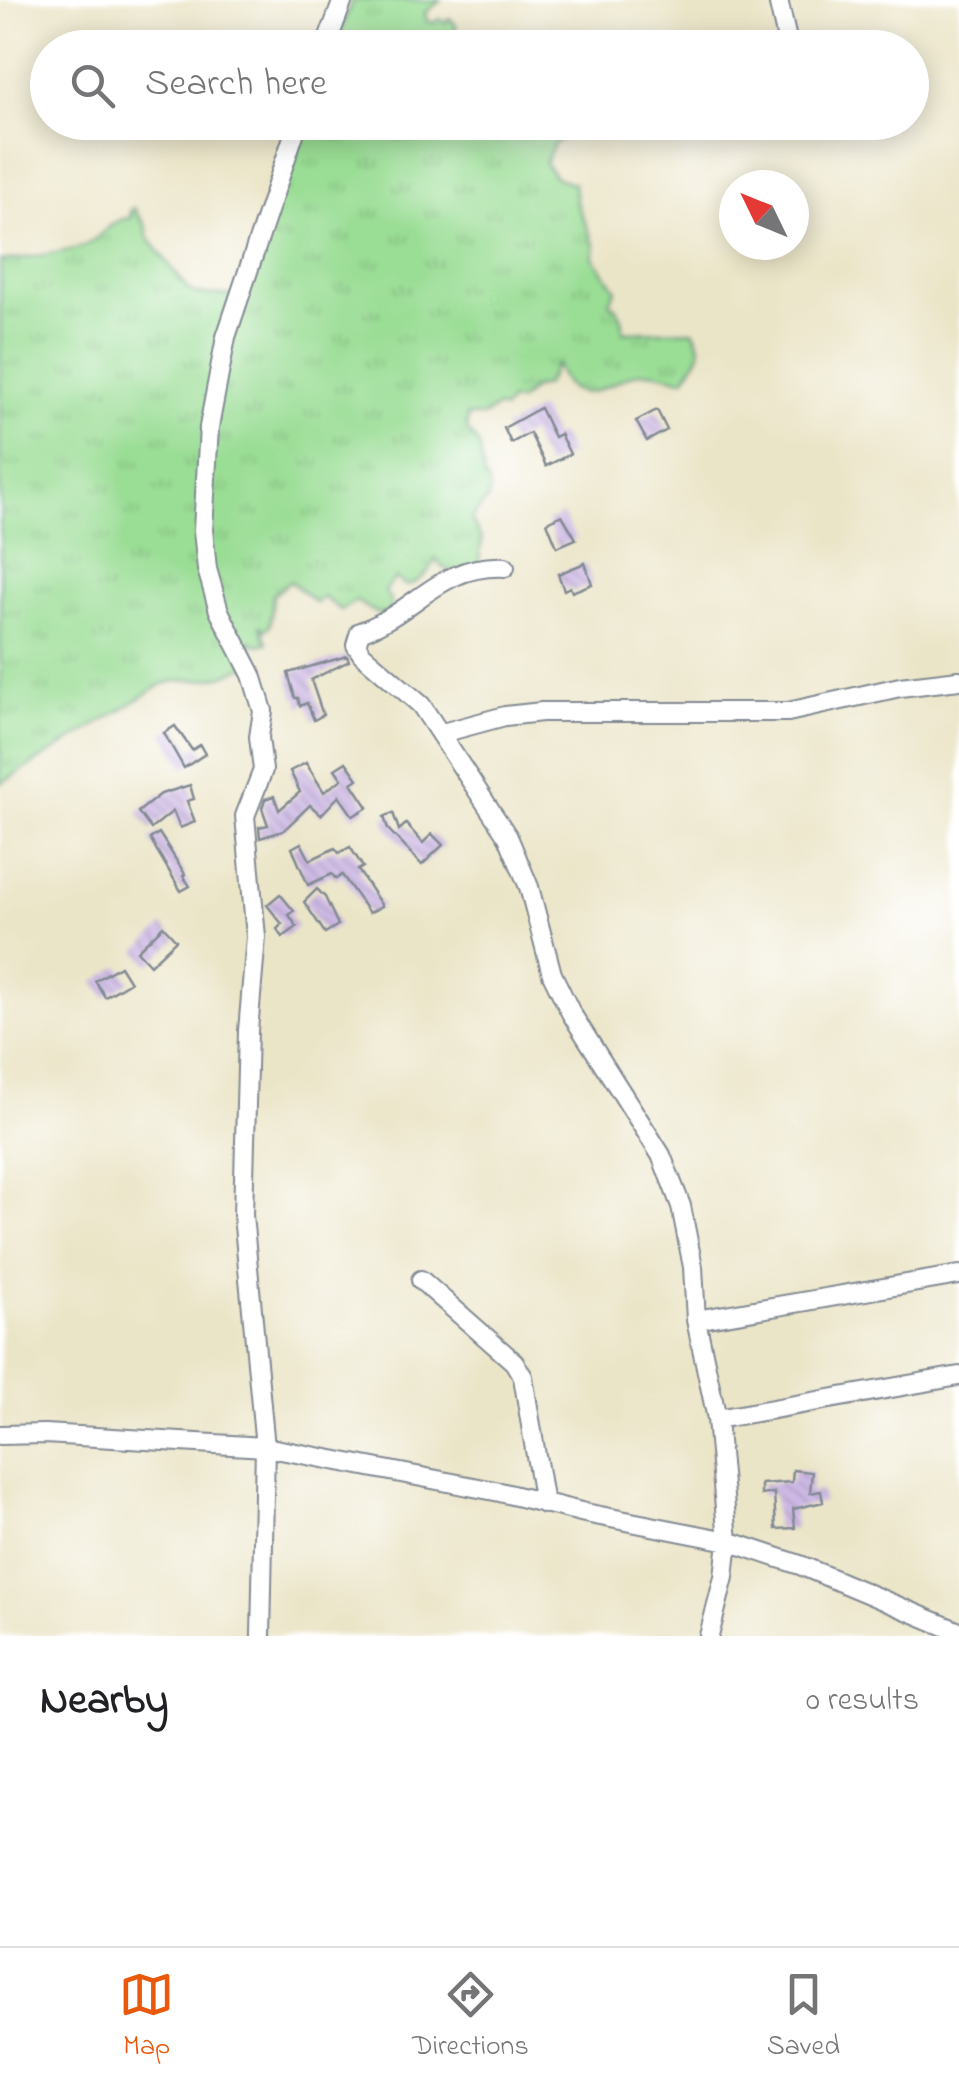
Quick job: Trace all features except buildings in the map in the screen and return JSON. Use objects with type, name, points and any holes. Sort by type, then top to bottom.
[{"type":"street","points":[[332,30],[344,0]]},
{"type":"street","points":[[778,0],[785,30]]},
{"type":"street","points":[[261,1636],[266,1447],[243,1215],[248,1031],[256,937],[246,816],[263,770],[259,737],[263,711],[252,675],[212,590],[203,530],[209,427],[226,337],[292,140]]},
{"type":"street","points":[[505,567],[478,566],[456,574],[356,638],[362,654],[421,705],[508,837],[529,888],[552,974],[571,1013],[661,1155],[682,1206],[696,1320],[716,1419],[728,1540],[724,1578],[708,1636]]},
{"type":"street","points":[[442,734],[505,716],[542,712],[788,712],[900,687],[959,680]]},
{"type":"street","points":[[696,1320],[959,1276]]},
{"type":"street","points":[[421,1280],[514,1362],[522,1378],[544,1504]]},
{"type":"street","points":[[716,1419],[959,1376]]},
{"type":"street","points":[[0,1435],[46,1434],[266,1447],[462,1484],[728,1540],[800,1565],[959,1632]]},
{"type":"green space","points":[[352,0],[441,0],[425,13],[427,21],[440,19],[445,23],[450,19],[456,25],[455,30],[341,30]]},
{"type":"green space","points":[[300,140],[560,140],[555,142],[545,163],[555,177],[574,184],[576,202],[595,246],[593,257],[616,289],[609,303],[621,315],[623,332],[693,330],[700,350],[684,379],[643,372],[584,393],[568,386],[556,365],[545,385],[534,388],[518,402],[510,401],[503,410],[497,407],[484,416],[467,416],[467,430],[479,445],[490,490],[471,519],[482,540],[478,566],[456,574],[436,559],[424,576],[411,584],[406,586],[395,578],[385,591],[391,602],[390,611],[380,615],[356,601],[341,610],[323,597],[316,603],[290,581],[273,595],[270,625],[265,630],[261,627],[267,643],[258,645],[250,641],[255,663],[218,677],[163,684],[0,784],[0,260],[84,246],[118,221],[131,218],[134,208],[147,228],[147,236],[188,289],[197,294],[239,296]]}]
